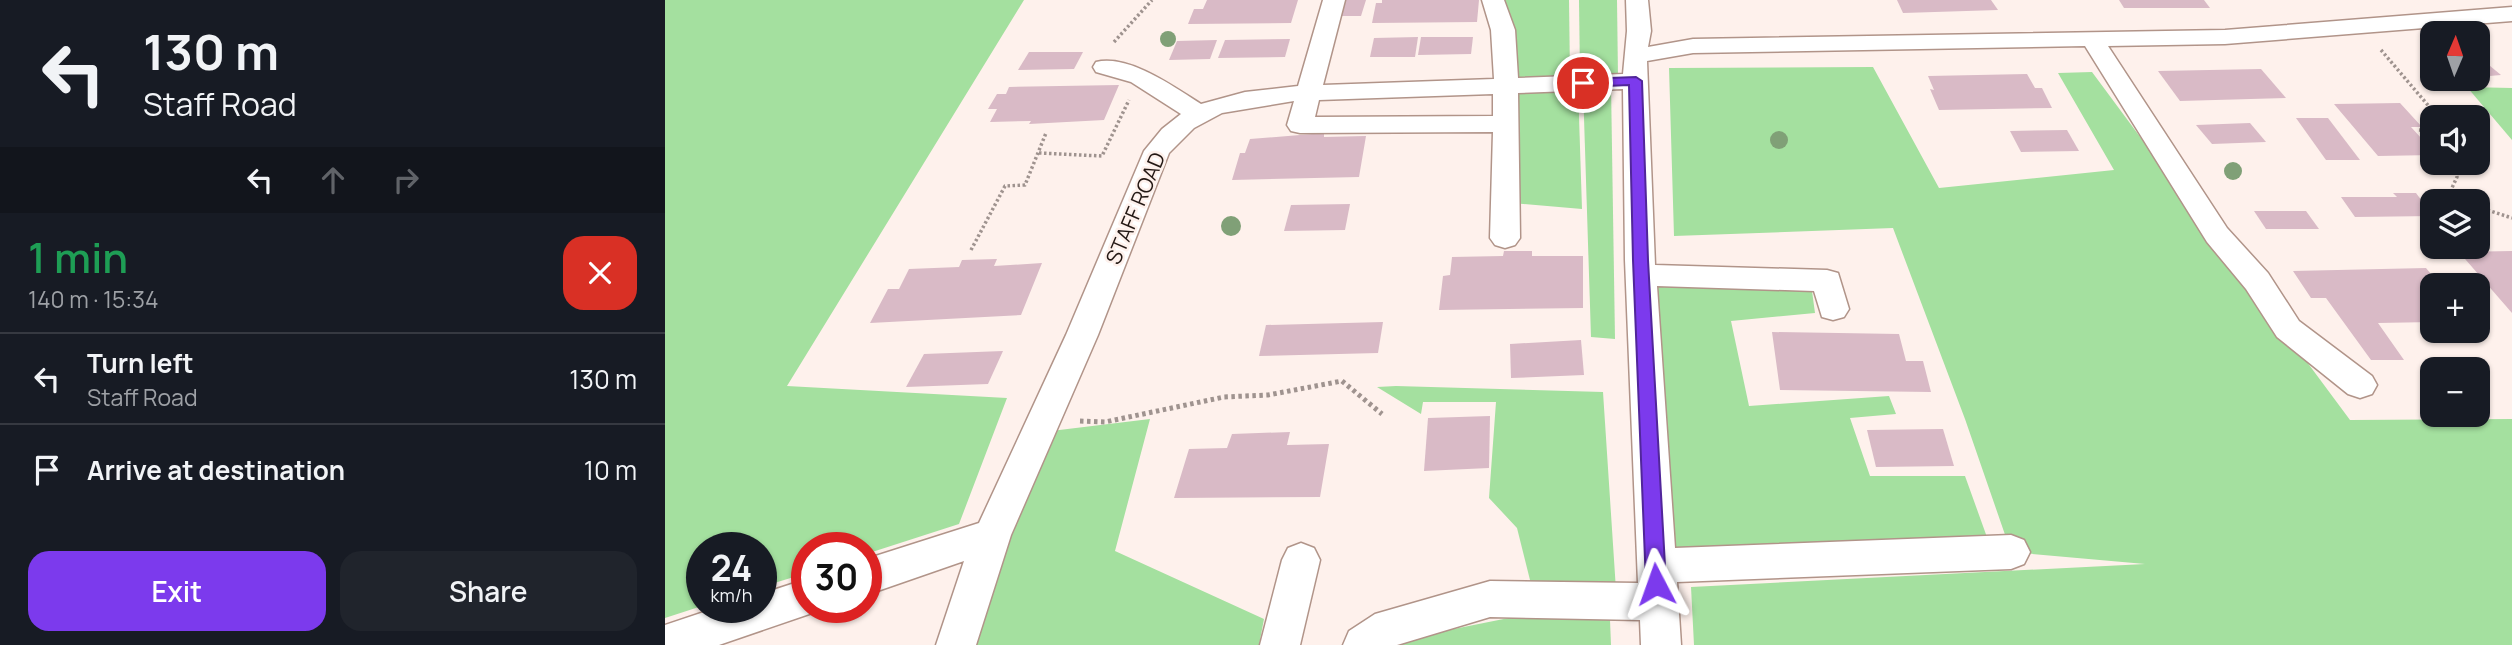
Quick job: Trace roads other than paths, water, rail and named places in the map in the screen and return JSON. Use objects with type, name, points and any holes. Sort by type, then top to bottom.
[{"type":"street","points":[[1334,0],[1300,125],[1504,124]]},
{"type":"street","points":[[1493,0],[1503,30],[1505,238]]},
{"type":"street","points":[[1637,0],[1641,275],[1661,645]]},
{"type":"street","name":"STAFF ROAD","points":[[956,645],[992,535],[1044,420],[1157,151],[1175,128],[1198,113],[1232,102],[1310,93],[1504,86],[1693,46],[2225,37],[2512,14]]},
{"type":"street","points":[[2093,41],[2217,235],[2257,282],[2288,329],[2360,385]]},
{"type":"street","points":[[1105,67],[1140,77],[1198,113]]},
{"type":"street","points":[[1641,275],[1827,281],[1833,309]]},
{"type":"street","points":[[882,572],[992,535]]},
{"type":"street","points":[[1363,645],[1389,627],[1490,599],[2011,552]]},
{"type":"street","points":[[1280,645],[1301,560]]},
{"type":"street","points":[[665,644],[791,602]]}]
